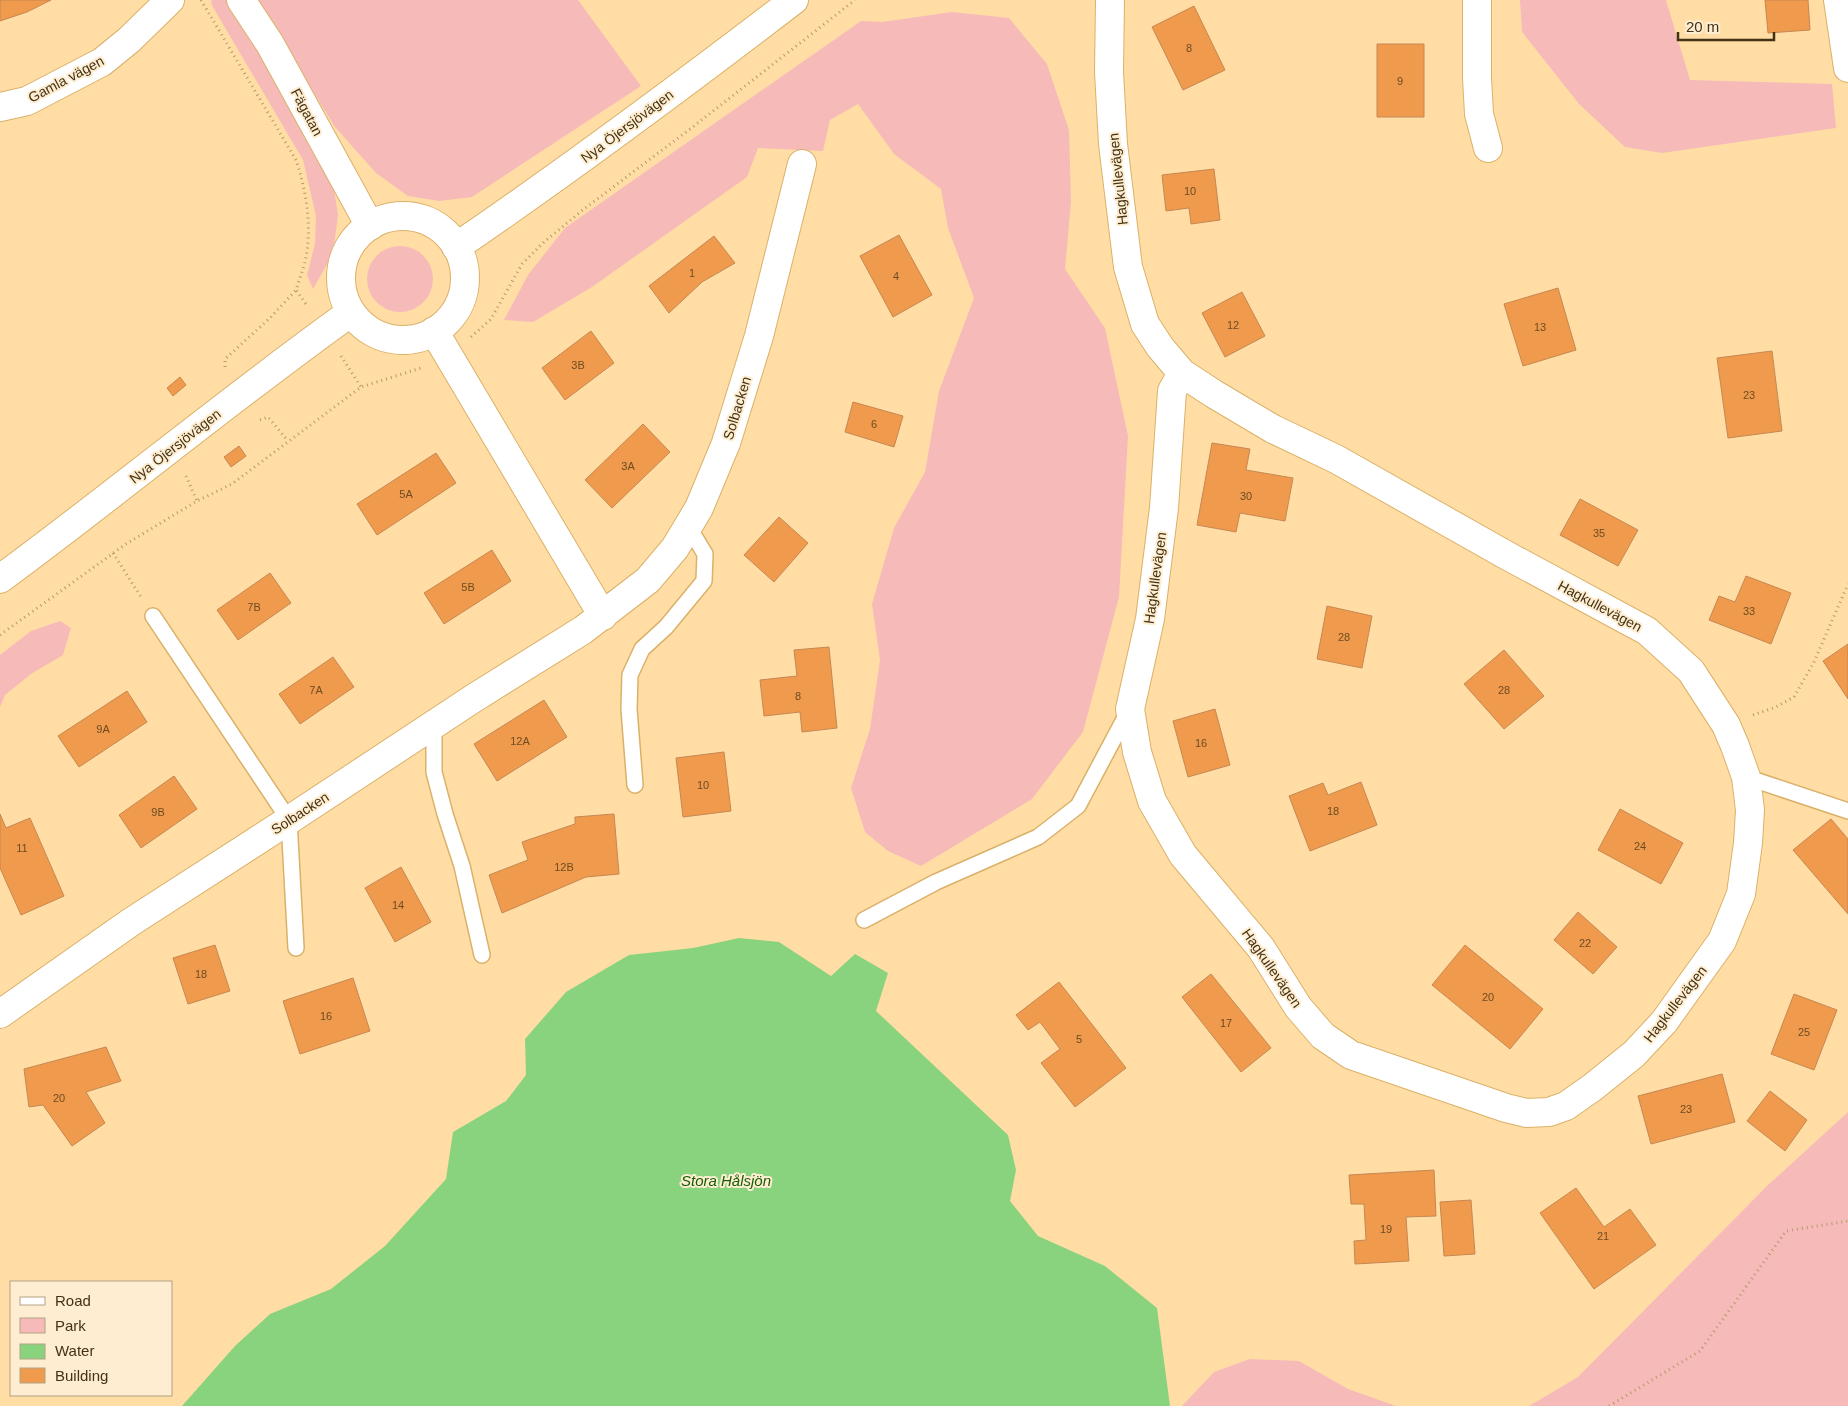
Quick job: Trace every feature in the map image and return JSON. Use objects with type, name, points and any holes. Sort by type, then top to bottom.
[{"type":"street","name":"Gamla vägen","points":[[0,108],[26,100],[102,62],[129,40],[170,0]]},
{"type":"street","name":"Fägatan","points":[[241,0],[270,44],[370,226]]},
{"type":"street","name":"Nya Öjersjövägen","points":[[456,247],[623,129],[794,0]]},
{"type":"street","name":"Hagkullevägen","points":[[1110,0],[1109,72],[1113,144],[1128,267],[1145,324],[1160,347],[1182,373],[1273,429],[1336,459],[1506,555],[1647,631],[1692,671],[1726,724],[1746,777],[1750,810],[1748,843],[1741,894],[1722,941],[1664,1022],[1634,1054],[1566,1106],[1548,1112],[1526,1113],[1506,1108],[1351,1055],[1323,1036],[1298,1007],[1261,948],[1183,855],[1152,800],[1137,752],[1130,708],[1150,620],[1164,508],[1172,391],[1182,373]]},
{"type":"street","points":[[1477,0],[1479,114],[1488,148]]},
{"type":"street","points":[[1838,0],[1848,68]]},
{"type":"street","name":"Solbacken","points":[[0,1014],[131,922],[583,630],[648,580],[676,548],[699,508],[726,443],[759,336],[802,164]]},
{"type":"street","points":[[398,217],[418,218],[444,232],[456,247],[464,269],[463,293],[459,305],[444,324],[426,336],[409,340],[383,337],[367,328],[350,313],[342,291],[341,272],[343,263],[356,238],[370,226],[379,221],[398,217]]},
{"type":"street","name":"Nya Öjersjövägen","points":[[0,579],[105,501],[259,379],[350,313]]},
{"type":"street","points":[[434,331],[603,616]]},
{"type":"lane","points":[[635,785],[629,709],[630,674],[642,649],[666,627],[704,581],[705,554],[688,526]]},
{"type":"lane","points":[[153,616],[290,820],[296,948]]},
{"type":"lane","points":[[864,920],[936,882],[1038,837],[1078,806],[1130,708]]},
{"type":"lane","points":[[434,725],[434,772],[462,866],[482,955]]},
{"type":"lane","points":[[1746,777],[1848,811]]},
{"type":"path","points":[[201,0],[296,160],[304,185],[309,218],[307,253],[296,290],[270,318],[225,359],[226,367]]},
{"type":"path","points":[[296,290],[361,387]]},
{"type":"path","points":[[260,420],[268,417],[288,441]]},
{"type":"path","points":[[185,473],[197,501]]},
{"type":"path","points":[[113,553],[153,616]]},
{"type":"path","points":[[1726,724],[1776,707],[1794,697],[1814,662],[1848,584]]},
{"type":"path","points":[[1609,1406],[1700,1351],[1786,1231],[1848,1221]]},
{"type":"green space","points":[[212,0],[227,0],[232,6],[332,176],[338,215],[333,254],[313,289],[307,275],[315,244],[316,216],[303,160],[214,9],[211,3]]},
{"type":"green space","points":[[256,0],[578,0],[641,86],[472,197],[439,201],[408,196],[376,173],[335,127]]},
{"type":"green space","points":[[1520,0],[1666,0],[1690,80],[1832,84],[1836,128],[1662,153],[1625,147],[1579,104],[1522,32]]},
{"type":"green space","points":[[952,12],[1009,18],[1047,64],[1069,130],[1071,202],[1065,269],[1105,328],[1128,436],[1119,597],[1083,732],[1032,799],[921,866],[888,851],[865,832],[851,788],[870,729],[880,660],[872,604],[894,528],[925,472],[939,391],[974,298],[948,228],[941,189],[894,154],[858,104],[830,120],[823,151],[758,148],[747,177],[592,287],[533,322],[504,320],[528,275],[565,228],[861,21],[882,22]]},
{"type":"green space","points":[[400,246],[413,249],[423,256],[430,266],[433,279],[430,292],[423,302],[413,309],[400,312],[387,309],[377,302],[370,292],[367,279],[370,266],[377,256],[387,249]]},
{"type":"green space","points":[[60,621],[71,628],[63,655],[31,674],[5,695],[0,707],[0,655],[31,631]]},
{"type":"green space","points":[[1848,1112],[1848,1406],[1529,1406],[1578,1377],[1768,1185]]},
{"type":"green space","points":[[1250,1359],[1299,1361],[1348,1389],[1396,1406],[1182,1406],[1214,1372]]},
{"type":"water","name":"Stora Hålsjön","points":[[739,938],[779,942],[831,976],[855,954],[888,973],[876,1011],[1008,1135],[1016,1170],[1010,1201],[1038,1236],[1105,1266],[1157,1308],[1170,1406],[182,1406],[235,1346],[270,1314],[331,1289],[385,1246],[446,1179],[453,1132],[506,1101],[526,1075],[525,1039],[566,992],[629,955],[693,948]]},
{"type":"building","points":[[0,0],[51,0],[27,12],[0,21]]},
{"type":"building","points":[[1765,0],[1808,0],[1810,30],[1768,33]]},
{"type":"building","points":[[1194,6],[1225,70],[1183,90],[1152,27]]},
{"type":"building","points":[[1377,44],[1424,44],[1424,117],[1377,117]]},
{"type":"building","points":[[1214,169],[1220,220],[1191,224],[1189,208],[1166,211],[1162,175]]},
{"type":"building","points":[[899,235],[932,295],[893,317],[860,256]]},
{"type":"building","points":[[714,236],[735,263],[702,282],[669,313],[649,286]]},
{"type":"building","points":[[1558,288],[1576,350],[1523,366],[1504,304]]},
{"type":"building","points":[[1242,292],[1265,336],[1225,357],[1202,313]]},
{"type":"building","points":[[591,331],[614,363],[565,400],[542,368]]},
{"type":"building","points":[[1772,351],[1782,431],[1728,438],[1717,358]]},
{"type":"building","points":[[180,377],[186,385],[173,396],[167,388]]},
{"type":"building","points":[[853,402],[903,416],[894,447],[845,432]]},
{"type":"building","points":[[643,424],[670,452],[612,508],[585,480]]},
{"type":"building","points":[[1212,443],[1250,449],[1246,470],[1293,478],[1285,521],[1240,513],[1236,532],[1197,525]]},
{"type":"building","points":[[239,446],[246,456],[231,467],[224,457]]},
{"type":"building","points":[[436,453],[456,483],[377,535],[357,504]]},
{"type":"building","points":[[1580,499],[1638,530],[1618,566],[1560,535]]},
{"type":"building","points":[[779,517],[808,543],[774,582],[744,555]]},
{"type":"building","points":[[492,550],[511,581],[444,624],[424,593]]},
{"type":"building","points":[[270,573],[291,603],[238,640],[217,610]]},
{"type":"building","points":[[1746,576],[1791,593],[1771,644],[1709,620],[1719,596],[1735,602]]},
{"type":"building","points":[[1327,606],[1372,616],[1362,668],[1317,659]]},
{"type":"building","points":[[1848,644],[1848,699],[1823,661]]},
{"type":"building","points":[[829,647],[837,728],[802,732],[800,712],[764,716],[760,680],[797,676],[794,650]]},
{"type":"building","points":[[1504,650],[1544,696],[1504,729],[1464,684]]},
{"type":"building","points":[[333,657],[354,687],[300,724],[279,694]]},
{"type":"building","points":[[127,691],[147,722],[79,767],[58,736]]},
{"type":"building","points":[[544,700],[567,737],[497,781],[474,744]]},
{"type":"building","points":[[1215,709],[1230,765],[1188,777],[1173,721]]},
{"type":"building","points":[[724,752],[731,811],[683,817],[676,758]]},
{"type":"building","points":[[174,776],[197,809],[141,848],[119,815]]},
{"type":"building","points":[[1361,782],[1377,825],[1310,851],[1289,796],[1323,783],[1328,795]]},
{"type":"building","points":[[1620,809],[1683,843],[1661,884],[1598,850]]},
{"type":"building","points":[[0,814],[6,828],[30,818],[64,896],[21,915],[0,868]]},
{"type":"building","points":[[614,814],[619,874],[586,877],[502,913],[489,875],[528,860],[522,842],[575,824],[575,817]]},
{"type":"building","points":[[1831,819],[1848,839],[1848,914],[1793,850]]},
{"type":"building","points":[[401,867],[431,922],[395,942],[365,888]]},
{"type":"building","points":[[1578,912],[1617,947],[1593,974],[1554,940]]},
{"type":"building","points":[[215,945],[230,991],[188,1004],[173,958]]},
{"type":"building","points":[[1465,945],[1543,1009],[1510,1049],[1432,985]]},
{"type":"building","points":[[1211,974],[1271,1048],[1241,1072],[1182,997]]},
{"type":"building","points":[[353,978],[370,1031],[300,1054],[283,1001]]},
{"type":"building","points":[[1059,982],[1126,1068],[1075,1107],[1041,1063],[1060,1049],[1040,1022],[1028,1030],[1016,1015]]},
{"type":"building","points":[[1794,994],[1837,1010],[1814,1070],[1771,1054]]},
{"type":"building","points":[[106,1047],[121,1081],[86,1092],[105,1123],[72,1146],[43,1105],[29,1107],[24,1069]]},
{"type":"building","points":[[1722,1074],[1735,1122],[1651,1144],[1638,1096]]},
{"type":"building","points":[[1770,1091],[1807,1120],[1785,1151],[1747,1121]]},
{"type":"building","points":[[1434,1170],[1436,1216],[1406,1217],[1409,1261],[1355,1264],[1354,1241],[1366,1240],[1364,1204],[1351,1204],[1349,1175]]},
{"type":"building","points":[[1576,1188],[1604,1227],[1630,1209],[1656,1245],[1594,1289],[1540,1213]]},
{"type":"building","points":[[1471,1200],[1475,1254],[1444,1256],[1440,1202]]}]
